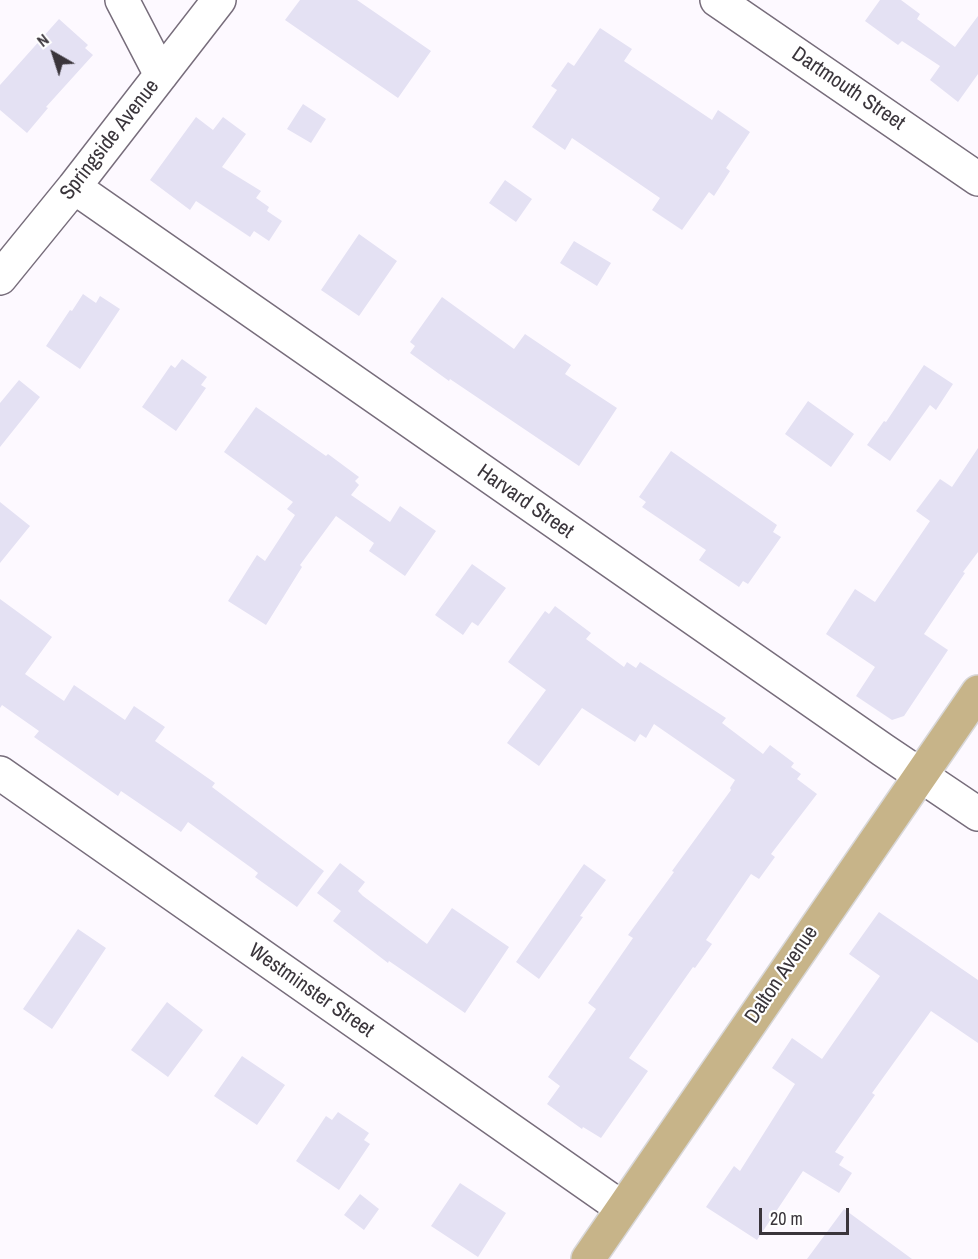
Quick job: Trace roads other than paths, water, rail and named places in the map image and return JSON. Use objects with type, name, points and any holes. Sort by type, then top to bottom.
[{"type":"main road","name":"Dalton Avenue","points":[[588,1259],[978,692]]},
{"type":"street","points":[[122,0],[161,75]]},
{"type":"street","name":"Springside Avenue","points":[[0,278],[74,188],[219,0]]},
{"type":"street","name":"Dartmouth Street","points":[[717,0],[978,179]]},
{"type":"street","name":"Harvard Street","points":[[74,188],[978,814]]},
{"type":"street","name":"Westminster Street","points":[[0,773],[622,1208]]}]
